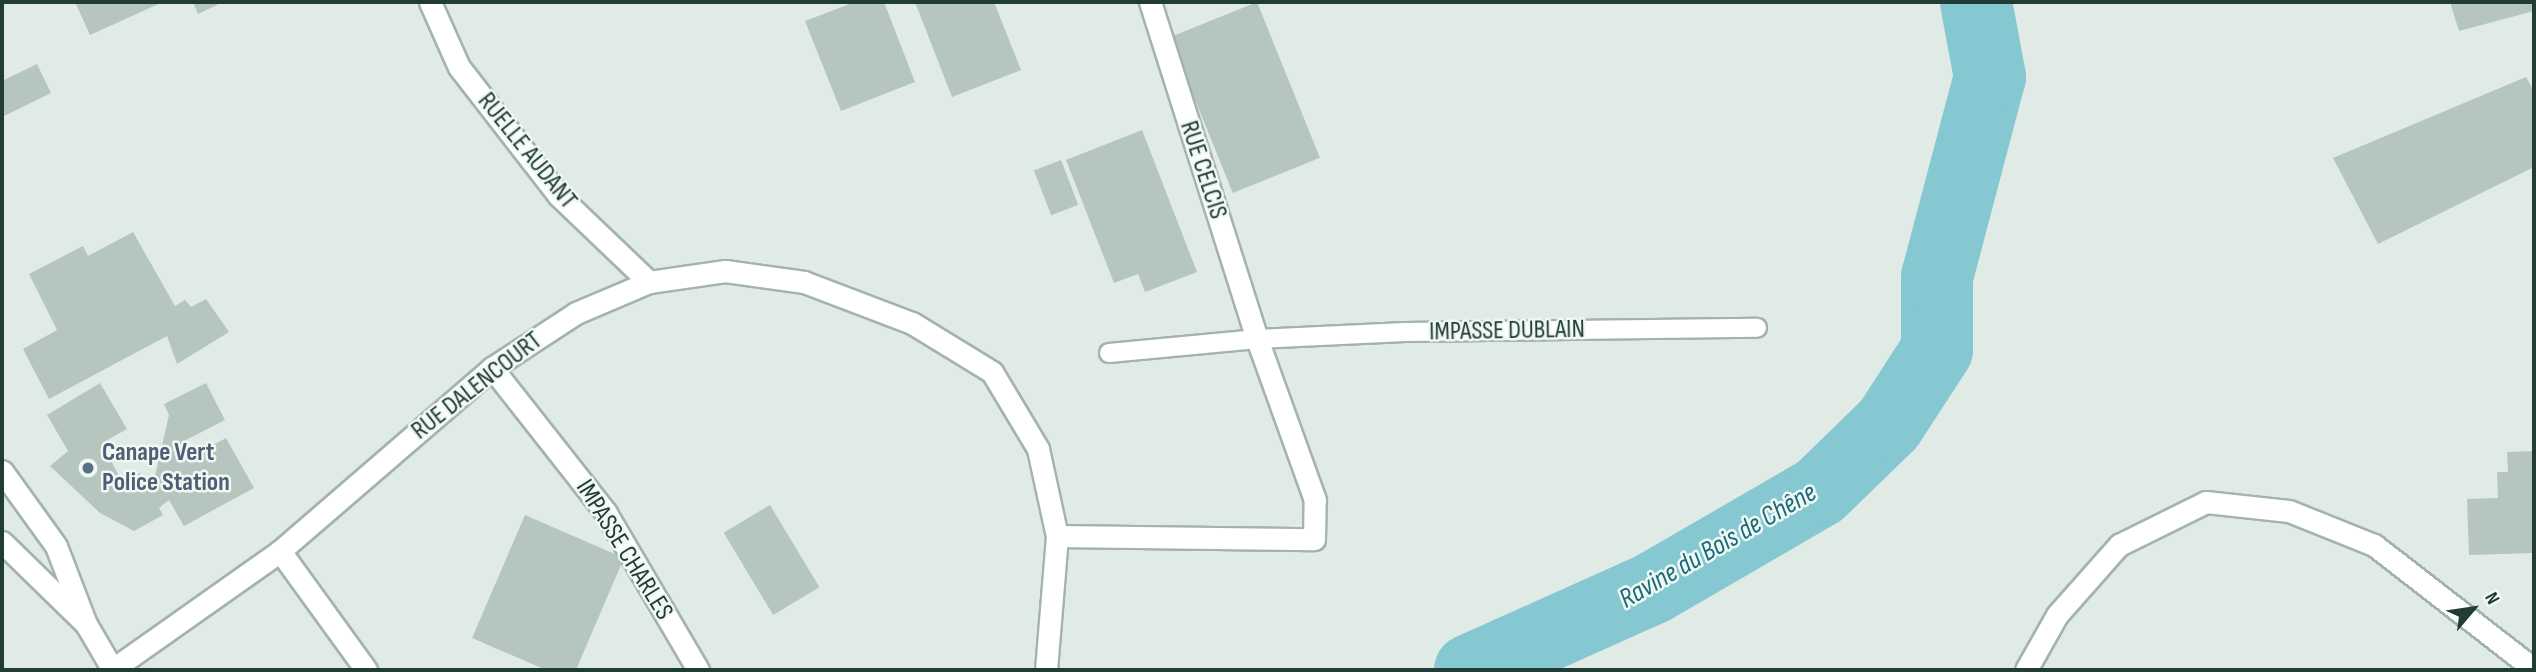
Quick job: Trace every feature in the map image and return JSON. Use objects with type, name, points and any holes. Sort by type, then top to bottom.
[{"type":"street","name":"RUELLE AUDANT","points":[[429,2],[458,67],[559,196],[649,282]]},
{"type":"street","name":"RUE CELCIS","points":[[1057,536],[1314,539],[1315,500],[1257,339],[1150,2]]},
{"type":"street","name":"RUE DALENCOURT","points":[[113,670],[280,551],[492,368],[576,313],[649,282],[724,271],[804,282],[912,323],[992,372],[1038,449],[1057,536],[1046,670]]},
{"type":"street","name":"IMPASSE CHARLES","points":[[492,368],[606,513],[698,670]]},
{"type":"street","points":[[2,471],[56,547],[86,624],[113,670]]},
{"type":"street","points":[[2026,670],[2057,615],[2119,545],[2206,502],[2289,511],[2374,545],[2534,669]]},
{"type":"street","points":[[2,542],[86,624]]},
{"type":"street","points":[[280,551],[366,670]]},
{"type":"lane","name":"IMPASSE DUBLAIN","points":[[1109,353],[1257,339],[1405,332],[1757,328]]},
{"type":"building","points":[[75,2],[163,2],[90,35]]},
{"type":"building","points":[[193,2],[223,2],[198,14]]},
{"type":"building","points":[[855,2],[884,2],[915,82],[841,111],[805,21]]},
{"type":"building","points":[[915,2],[994,2],[1021,70],[952,97]]},
{"type":"building","points":[[1257,2],[1320,158],[1233,193],[1170,37]]},
{"type":"building","points":[[2450,2],[2534,2],[2534,11],[2459,31]]},
{"type":"building","points":[[37,64],[51,93],[2,117],[2,81]]},
{"type":"building","points":[[2526,77],[2534,91],[2534,167],[2378,244],[2333,158]]},
{"type":"building","points":[[1142,130],[1197,272],[1145,292],[1138,274],[1114,283],[1066,160]]},
{"type":"building","points":[[1061,160],[1078,205],[1051,215],[1034,170]]},
{"type":"building","points":[[133,232],[175,306],[185,300],[191,307],[206,299],[229,332],[177,364],[167,336],[49,399],[23,349],[57,330],[29,274],[83,246],[88,256]]},
{"type":"building","points":[[100,383],[127,429],[102,443],[120,478],[140,473],[144,482],[155,476],[169,415],[164,404],[206,383],[225,420],[186,440],[182,462],[226,438],[254,488],[184,526],[169,500],[159,508],[163,515],[134,531],[100,513],[50,466],[68,451],[47,415]]},
{"type":"building","points":[[2534,451],[2534,553],[2469,555],[2467,499],[2498,498],[2497,472],[2508,472],[2507,452]]},
{"type":"building","points":[[770,505],[819,587],[773,615],[724,533]]},
{"type":"building","points":[[525,515],[624,558],[576,670],[546,670],[472,638]]},
{"type":"waterway","name":"Ravine du Bois de Chêne","points":[[1470,670],[1653,588],[1820,491],[1889,424],[1937,350],[1937,277],[1990,77],[1976,2]]},
{"type":"place","name":"Canape Vert Police Station","points":[[88,468]]}]
